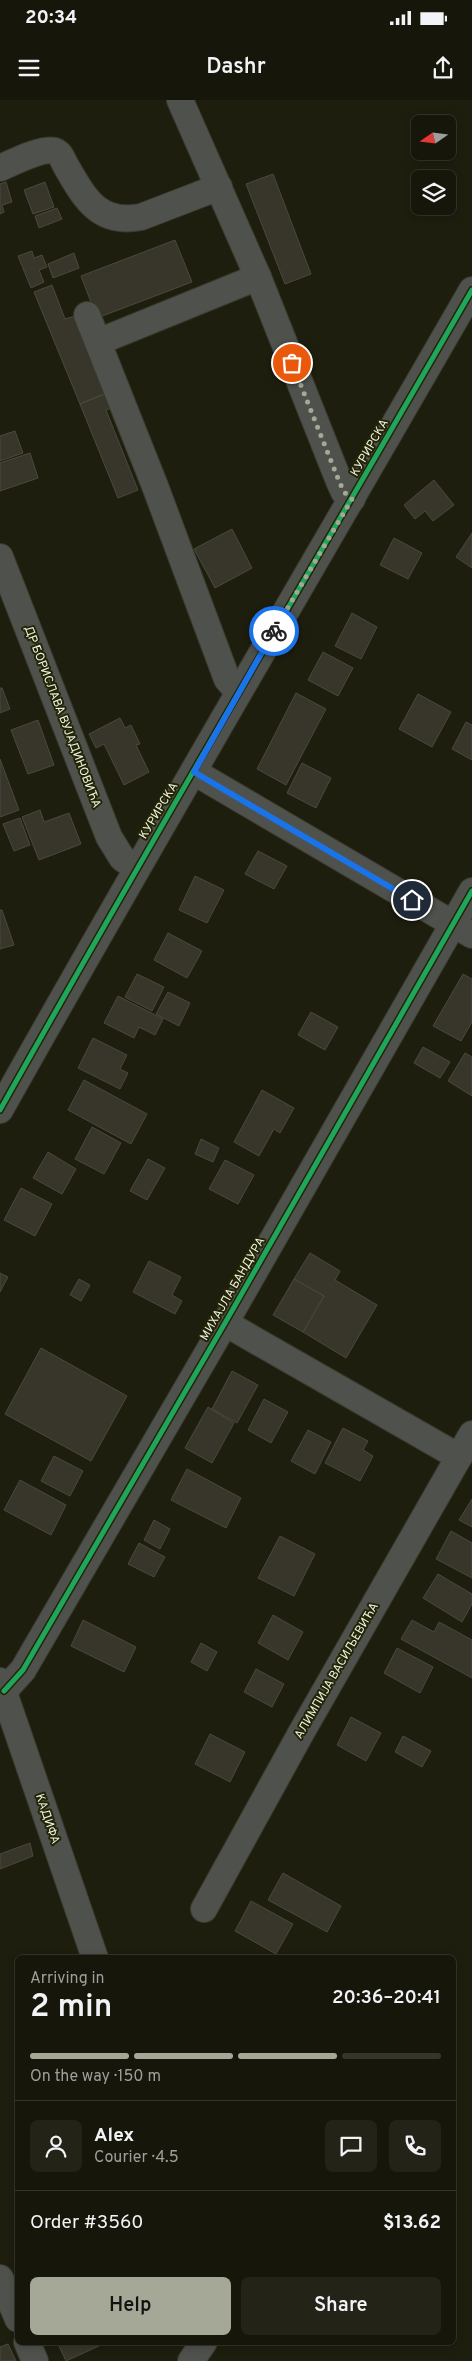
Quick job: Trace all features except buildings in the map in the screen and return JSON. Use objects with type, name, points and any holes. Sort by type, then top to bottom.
[{"type":"street","name":"КУРИРСКА","points":[[180,100],[258,277],[339,481],[344,492],[352,499]]},
{"type":"street","points":[[0,168],[45,151],[55,151],[60,154],[76,183],[91,203],[102,214],[114,218],[128,219],[141,217],[218,187]]},
{"type":"street","points":[[98,342],[258,277]]},
{"type":"street","name":"КУРИРСКА","points":[[0,1110],[136,868],[194,772],[238,692],[472,290]]},
{"type":"street","points":[[87,315],[155,486],[226,679],[238,692]]},
{"type":"street","name":"ДР БОРИСЛАВА ВУЈАДИНОВИЋА","points":[[0,557],[109,837],[116,850],[136,868]]},
{"type":"street","points":[[194,772],[462,929]]},
{"type":"street","name":"МИХАЈЛА БАНДУРА","points":[[2,1686],[23,1670],[225,1323],[462,929],[472,891]]},
{"type":"street","points":[[225,1323],[459,1457]]},
{"type":"street","name":"АЛИМПИЈА ВАСИЉЕВИЋА","points":[[204,1909],[301,1733],[472,1434]]},
{"type":"street","name":"КАДИФА","points":[[2,1686],[94,1955]]},
{"type":"street","points":[[0,2278],[15,2312]]},
{"type":"street","points":[[28,2345],[35,2361]]},
{"type":"street","points":[[191,2361],[202,2345]]},
{"type":"cycle path","points":[[0,1110],[472,290]]},
{"type":"cycle path","points":[[4,1691],[23,1670],[225,1323],[472,891]]},
{"type":"way so far","points":[[274,631],[352,499],[344,492],[339,481],[292,363]]},
{"type":"route","points":[[274,631],[194,772],[412,900]]}]
